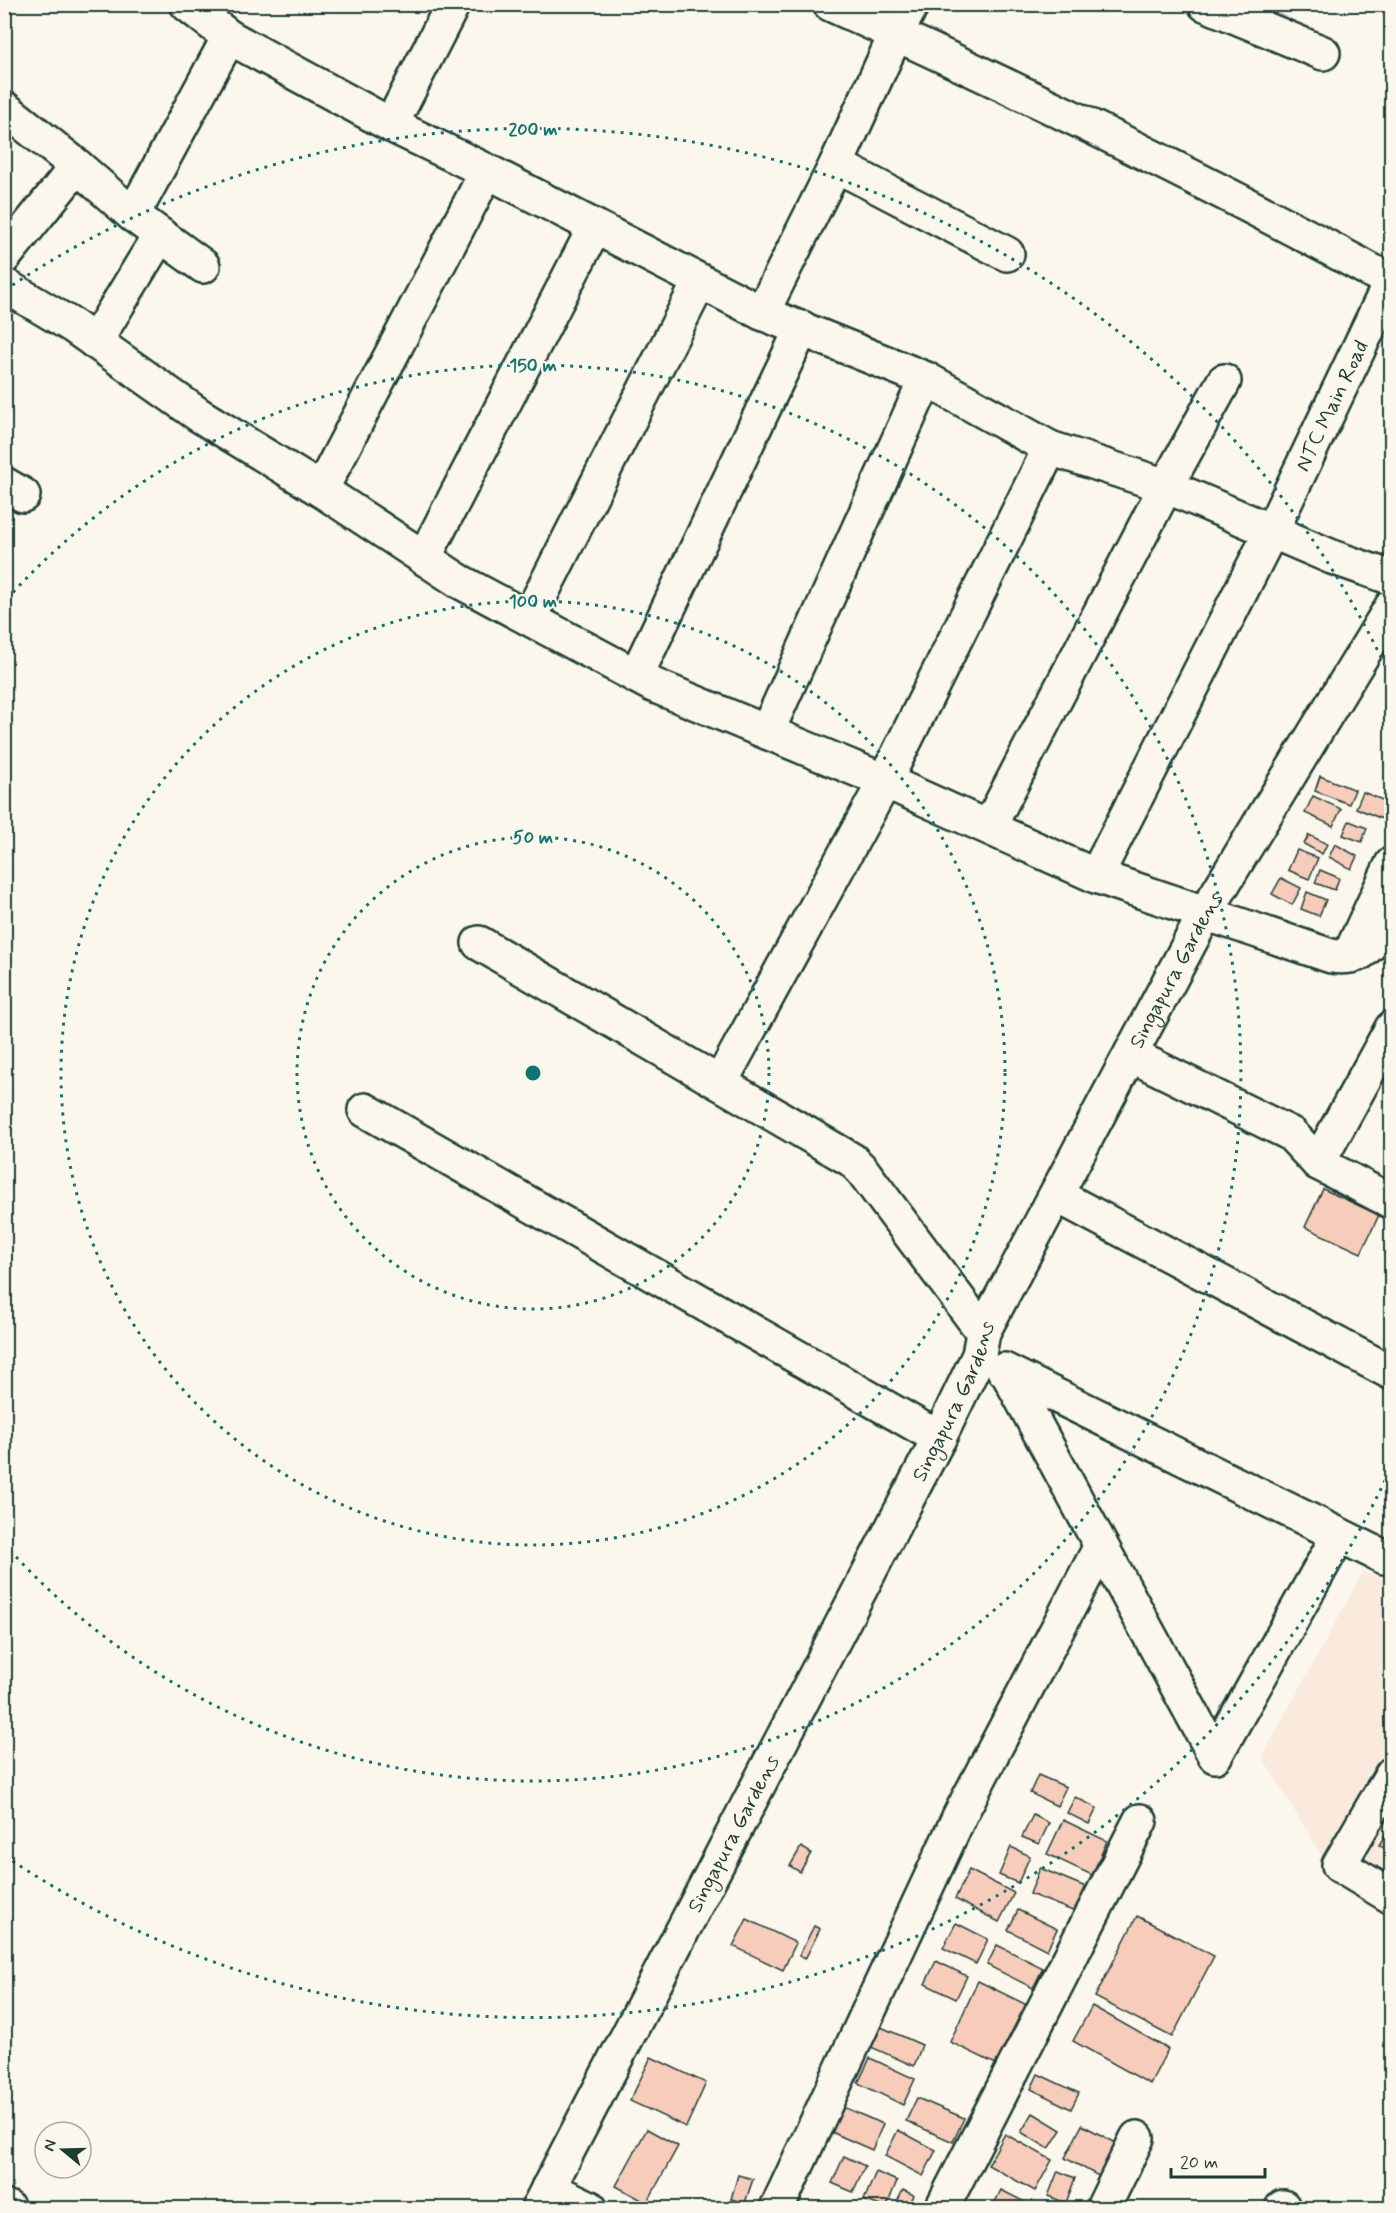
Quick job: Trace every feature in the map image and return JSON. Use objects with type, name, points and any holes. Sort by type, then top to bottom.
[{"type":"street","points":[[187,4],[230,37],[391,125],[487,171],[762,313],[926,379],[1050,448],[1166,486],[1332,556],[1392,578]]},
{"type":"street","points":[[391,125],[453,4]]},
{"type":"street","points":[[830,4],[1186,173],[1391,280]]},
{"type":"street","points":[[762,313],[836,165],[912,4]]},
{"type":"street","points":[[1205,4],[1323,53]]},
{"type":"street","points":[[133,215],[230,37]]},
{"type":"street","points":[[4,108],[77,166],[133,215],[203,266]]},
{"type":"street","points":[[836,165],[1007,254]]},
{"type":"street","points":[[4,257],[77,166]]},
{"type":"street","points":[[321,490],[487,171]]},
{"type":"street","points":[[424,558],[595,227]]},
{"type":"street","points":[[95,342],[160,234]]},
{"type":"street","name":"NTC Main Road","points":[[1096,876],[1272,530],[1391,280]]},
{"type":"street","points":[[529,618],[700,281]]},
{"type":"street","points":[[4,285],[95,342],[199,415],[321,490],[459,581],[653,685],[885,781],[1096,876],[1331,956],[1349,958],[1366,950],[1384,927],[1392,930]]},
{"type":"street","points":[[636,676],[802,328]]},
{"type":"street","points":[[767,732],[926,379]]},
{"type":"street","points":[[989,827],[1166,486],[1224,381]]},
{"type":"street","points":[[720,1083],[885,781],[1050,448]]},
{"type":"street","name":"Singapura Gardens","points":[[543,2198],[939,1438],[981,1344],[1056,1195],[1206,912],[1392,606]]},
{"type":"street","points":[[1349,958],[1392,864]]},
{"type":"street","points":[[479,943],[852,1160],[869,1180],[981,1344],[1007,1372],[1215,1756],[1339,1535]]},
{"type":"street","points":[[1318,1163],[1392,1028]]},
{"type":"street","points":[[1131,1056],[1291,1134],[1318,1163],[1392,1202]]},
{"type":"street","points":[[365,1110],[939,1438]]},
{"type":"street","points":[[1056,1195],[1392,1373]]},
{"type":"street","points":[[1007,1372],[1384,1557]]},
{"type":"street","points":[[777,2208],[960,1815],[1101,1546]]},
{"type":"street","points":[[1392,1774],[1339,1865],[1392,1897]]},
{"type":"street","points":[[942,2208],[1140,1821]]},
{"type":"street","points":[[1103,2208],[1137,2138]]},
{"type":"street","points":[[543,2198],[590,2208]]},
{"type":"shaded area","points":[[1363,1572],[1391,1582],[1391,1903],[1327,1865],[1262,1757]]},
{"type":"building","points":[[1320,776],[1355,790],[1349,804],[1315,791]]},
{"type":"building","points":[[1363,792],[1392,804],[1392,823],[1356,808]]},
{"type":"building","points":[[1313,796],[1341,809],[1333,826],[1305,813]]},
{"type":"building","points":[[1349,821],[1367,828],[1362,842],[1343,835]]},
{"type":"building","points":[[1309,835],[1327,844],[1322,854],[1304,844]]},
{"type":"building","points":[[1335,844],[1357,856],[1351,869],[1329,857]]},
{"type":"building","points":[[1297,850],[1318,858],[1309,879],[1288,870]]},
{"type":"building","points":[[1320,870],[1339,878],[1335,890],[1315,883]]},
{"type":"building","points":[[1281,878],[1301,888],[1292,905],[1272,894]]},
{"type":"building","points":[[1307,892],[1326,900],[1319,916],[1301,909]]},
{"type":"building","points":[[1323,1189],[1379,1215],[1361,1253],[1305,1227]]},
{"type":"building","points":[[1038,1775],[1066,1787],[1057,1806],[1030,1793]]},
{"type":"building","points":[[1075,1797],[1097,1808],[1089,1824],[1067,1813]]},
{"type":"building","points":[[1033,1815],[1049,1823],[1039,1844],[1022,1837]]},
{"type":"building","points":[[1063,1820],[1107,1841],[1092,1875],[1047,1854]]},
{"type":"building","points":[[1392,1824],[1392,1853],[1379,1845]]},
{"type":"building","points":[[801,1847],[811,1853],[800,1872],[790,1866]]},
{"type":"building","points":[[1011,1847],[1030,1856],[1018,1883],[999,1875]]},
{"type":"building","points":[[1040,1868],[1088,1888],[1078,1913],[1030,1894]]},
{"type":"building","points":[[969,1870],[1014,1893],[999,1922],[955,1899]]},
{"type":"building","points":[[1018,1910],[1057,1929],[1047,1950],[1008,1930]]},
{"type":"building","points":[[1137,1916],[1214,1956],[1172,2037],[1095,1997]]},
{"type":"building","points":[[747,1919],[796,1943],[783,1970],[733,1946]]},
{"type":"building","points":[[956,1923],[988,1939],[976,1964],[943,1948]]},
{"type":"building","points":[[814,1926],[820,1929],[805,1959],[799,1956]]},
{"type":"building","points":[[997,1945],[1043,1968],[1033,1988],[987,1965]]},
{"type":"building","points":[[936,1961],[967,1976],[956,1999],[925,1984]]},
{"type":"building","points":[[978,1981],[1029,2006],[1000,2066],[950,2042]]},
{"type":"building","points":[[1092,2006],[1168,2049],[1150,2084],[1073,2041]]},
{"type":"building","points":[[881,2027],[922,2045],[914,2066],[871,2047]]},
{"type":"building","points":[[651,2057],[706,2083],[686,2127],[630,2101]]},
{"type":"building","points":[[870,2058],[915,2079],[903,2105],[858,2083]]},
{"type":"building","points":[[1038,2074],[1079,2093],[1071,2109],[1031,2089]]},
{"type":"building","points":[[917,2098],[964,2118],[953,2142],[906,2121]]},
{"type":"building","points":[[838,2105],[883,2124],[872,2150],[827,2130]]},
{"type":"building","points":[[1033,2113],[1061,2130],[1049,2149],[1021,2132]]},
{"type":"building","points":[[1082,2125],[1122,2146],[1104,2179],[1065,2158]]},
{"type":"building","points":[[647,2129],[678,2146],[647,2203],[616,2186]]},
{"type":"building","points":[[898,2130],[936,2150],[923,2176],[885,2156]]},
{"type":"building","points":[[1005,2134],[1052,2160],[1035,2191],[988,2165]]},
{"type":"building","points":[[844,2156],[865,2166],[853,2192],[832,2183]]},
{"type":"building","points":[[1058,2171],[1075,2178],[1066,2203],[1048,2196]]},
{"type":"building","points":[[876,2172],[897,2181],[886,2208],[864,2200]]},
{"type":"building","points":[[738,2175],[753,2179],[745,2203],[731,2199]]},
{"type":"building","points":[[903,2190],[914,2195],[908,2208],[894,2208]]},
{"type":"building","points":[[1001,2190],[1023,2201],[1020,2208],[992,2208]]}]
